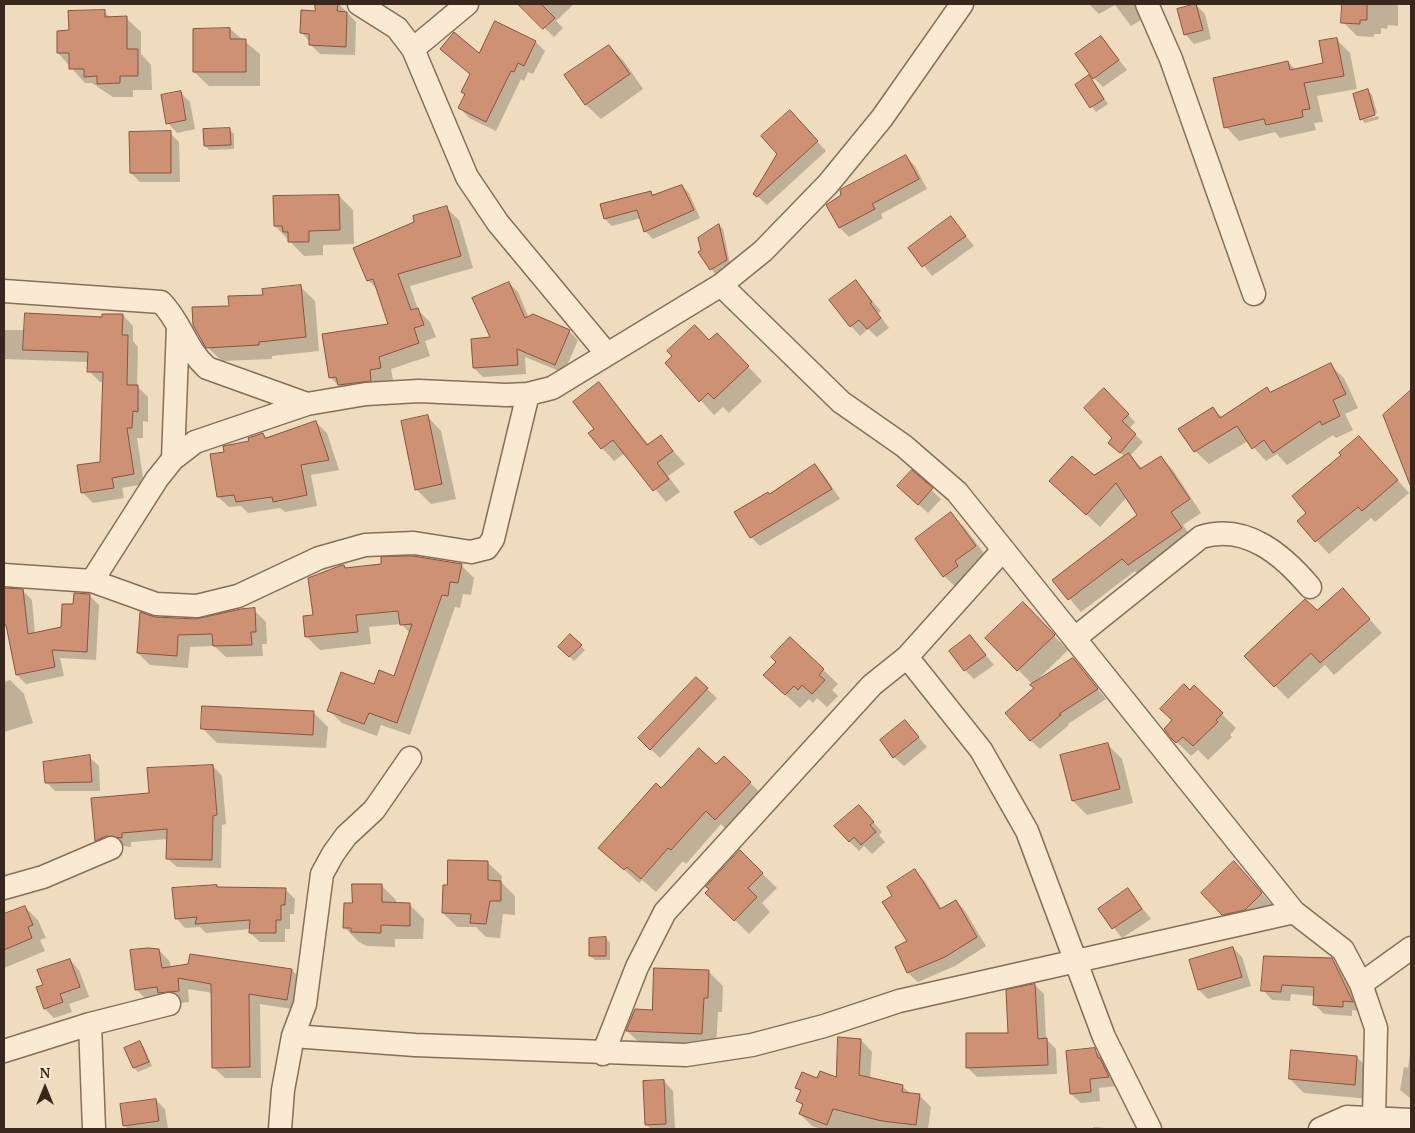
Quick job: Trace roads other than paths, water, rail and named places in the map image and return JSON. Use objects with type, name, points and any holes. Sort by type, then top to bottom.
[{"type":"street","points":[[359,4],[397,28],[413,49],[472,184],[498,223],[607,354]]},
{"type":"street","points":[[413,49],[466,4]]},
{"type":"street","points":[[92,581],[157,479],[173,459],[195,442],[307,404],[366,394],[419,391],[528,394],[552,388],[721,285],[763,251],[828,184],[882,118],[962,4]]},
{"type":"street","points":[[1147,4],[1171,59],[1254,294]]},
{"type":"street","points":[[721,285],[841,402],[904,446],[957,492],[1002,551],[1075,638],[1294,912],[1343,950],[1361,984],[1376,1028],[1393,1121],[1347,1117],[1320,1129]]},
{"type":"street","points":[[4,291],[161,302],[170,312],[194,357],[207,368],[223,376],[307,404]]},
{"type":"street","points":[[173,459],[178,328]]},
{"type":"street","points":[[4,575],[92,581],[156,604],[197,606],[238,596],[319,558],[365,545],[414,544],[471,552],[487,548],[493,539],[528,394]]},
{"type":"street","points":[[1075,638],[1202,537],[1216,533],[1246,536],[1290,564],[1310,587]]},
{"type":"street","points":[[604,1054],[637,967],[665,912],[872,684],[906,657],[1002,551]]},
{"type":"street","points":[[906,657],[981,750],[1027,831],[1077,960],[1104,1037],[1150,1129]]},
{"type":"street","points":[[280,1129],[283,1090],[293,1036],[305,1004],[322,874],[346,836],[374,810],[410,758]]},
{"type":"street","points":[[4,888],[43,877],[110,848]]},
{"type":"street","points":[[293,1036],[415,1045],[604,1054],[686,1055],[752,1045],[824,1026],[899,1001],[1294,912]]},
{"type":"street","points":[[1361,984],[1411,948]]},
{"type":"street","points":[[4,1052],[90,1024],[169,1004]]},
{"type":"street","points":[[90,1024],[94,1129]]}]
